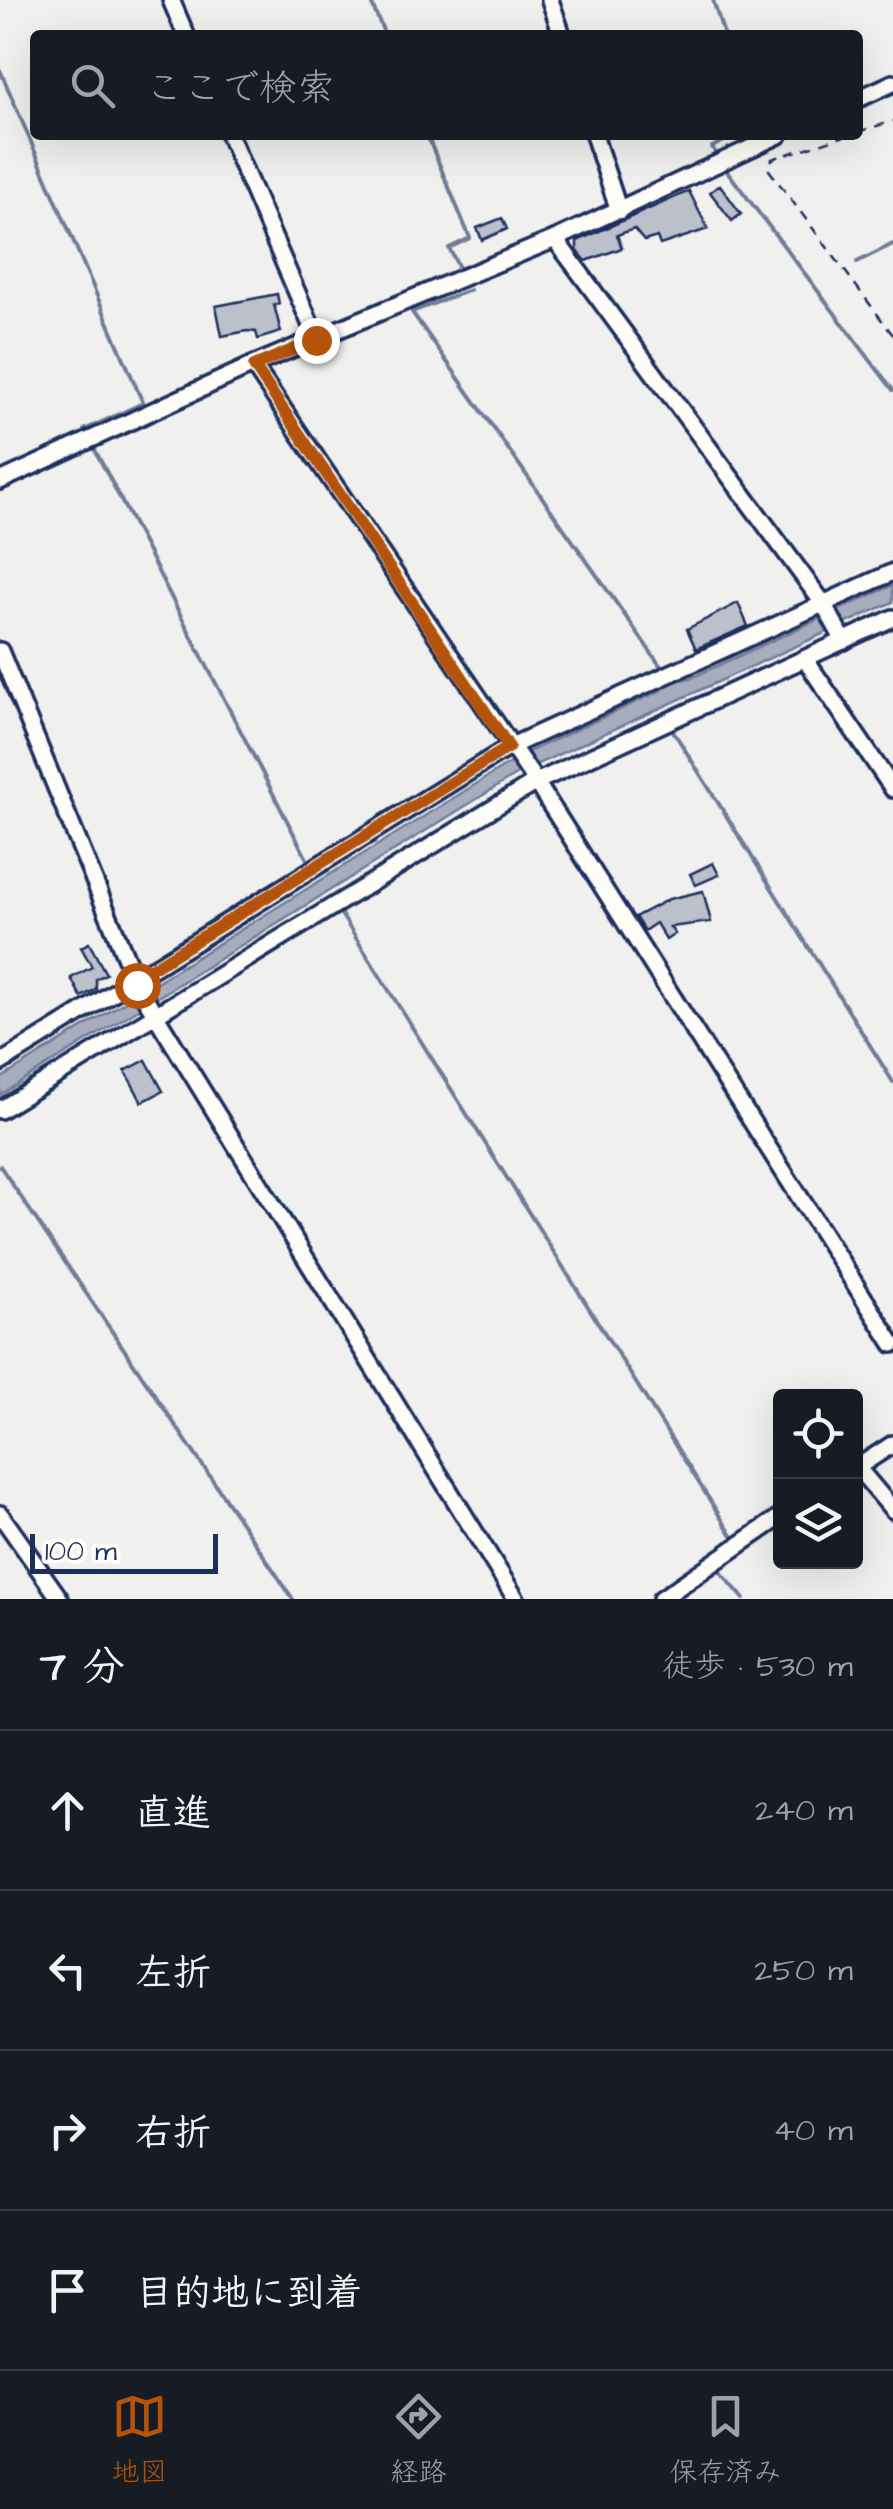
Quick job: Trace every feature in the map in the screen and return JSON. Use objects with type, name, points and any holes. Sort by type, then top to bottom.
[{"type":"street","points":[[171,0],[184,30]]},
{"type":"street","points":[[550,0],[560,30]]},
{"type":"street","points":[[863,97],[893,83]]},
{"type":"street","points":[[231,140],[316,340]]},
{"type":"street","points":[[596,140],[618,211]]},
{"type":"street","points":[[0,481],[254,366],[555,240],[769,140]]},
{"type":"street","points":[[555,240],[826,607],[842,638]]},
{"type":"street","points":[[254,366],[531,777],[893,1344]]},
{"type":"street","points":[[0,1062],[511,750],[826,607],[893,572]]},
{"type":"street","points":[[0,1110],[153,1008],[531,777],[893,618]]},
{"type":"street","points":[[0,650],[136,982],[516,1599]]},
{"type":"street","points":[[804,659],[893,789]]},
{"type":"street","points":[[863,1463],[893,1444]]},
{"type":"street","points":[[863,1476],[893,1510]]},
{"type":"street","points":[[0,1514],[60,1599]]},
{"type":"street","points":[[661,1599],[773,1522]]},
{"type":"path","points":[[863,130],[893,120]]},
{"type":"path","points":[[832,140],[772,159],[769,170],[893,334]]},
{"type":"water","points":[[893,585],[893,602],[522,771],[0,1095],[0,1079],[526,753],[662,690],[670,682],[691,678]]},
{"type":"building","points":[[720,185],[741,214],[732,221],[710,192]]},
{"type":"building","points":[[689,191],[708,229],[660,245],[657,237],[644,241],[634,229],[617,235],[622,248],[586,261],[577,250],[577,241]]},
{"type":"building","points":[[502,218],[507,229],[482,240],[477,228]]},
{"type":"building","points":[[277,294],[279,304],[274,305],[281,332],[258,339],[256,332],[247,331],[222,336],[216,306]]},
{"type":"building","points":[[738,603],[748,626],[696,649],[687,629]]},
{"type":"building","points":[[713,863],[719,875],[696,885],[690,874]]},
{"type":"building","points":[[703,891],[711,922],[670,927],[675,934],[666,940],[656,923],[644,931],[635,917],[669,899]]},
{"type":"building","points":[[89,943],[106,974],[96,979],[96,989],[81,997],[71,978],[92,967],[81,947]]},
{"type":"building","points":[[146,1060],[163,1091],[142,1102],[125,1071]]},
{"type":"waterway","points":[[370,0],[383,30]]},
{"type":"waterway","points":[[713,0],[722,30]]},
{"type":"waterway","points":[[0,70],[30,140]]},
{"type":"waterway","points":[[30,140],[143,403],[84,430]]},
{"type":"waterway","points":[[429,140],[470,238],[449,248],[460,270]]},
{"type":"waterway","points":[[719,159],[712,147],[726,140]]},
{"type":"waterway","points":[[724,167],[893,390]]},
{"type":"waterway","points":[[857,262],[893,244]]},
{"type":"waterway","points":[[470,290],[412,312],[664,671]]},
{"type":"waterway","points":[[95,450],[309,863]]},
{"type":"waterway","points":[[670,726],[893,1082]]},
{"type":"waterway","points":[[339,911],[733,1537]]},
{"type":"waterway","points":[[0,1166],[293,1599]]},
{"type":"waterway","points":[[720,1571],[744,1599]]},
{"type":"route","points":[[137,985],[134,979],[509,747],[254,366],[316,340]]}]
